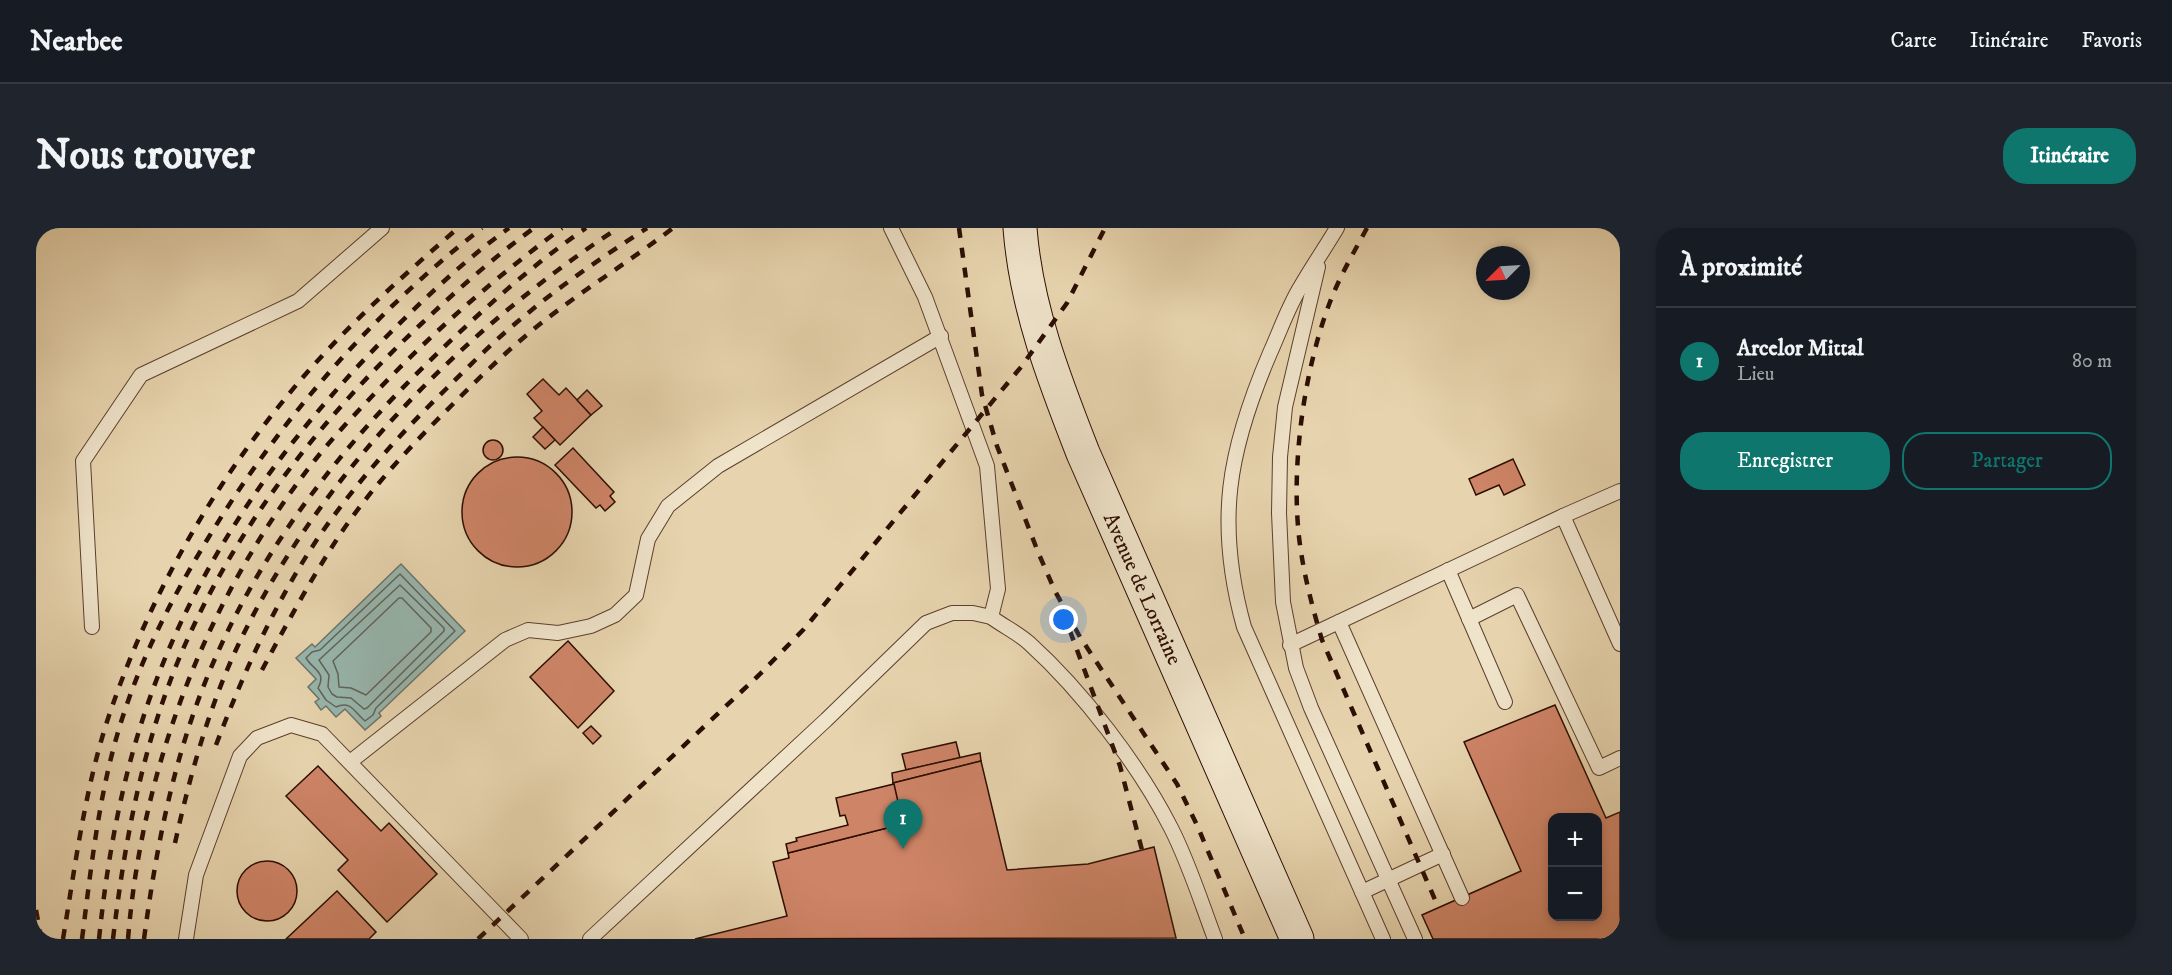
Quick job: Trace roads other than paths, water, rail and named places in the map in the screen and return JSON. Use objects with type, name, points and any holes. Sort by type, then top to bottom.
[{"type":"main road","name":"Avenue de Lorraine","points":[[1020,228],[1032,309],[1050,369],[1070,420],[1297,939]]},
{"type":"lane","points":[[92,627],[83,461],[141,375],[298,301],[382,228]]},
{"type":"lane","points":[[891,228],[925,297],[941,336],[987,466],[998,589],[991,617]]},
{"type":"lane","points":[[1337,228],[1300,287],[1255,387],[1236,447],[1228,492],[1227,532],[1230,566],[1244,627],[1383,939]]},
{"type":"lane","points":[[1320,257],[1285,407],[1280,457],[1280,570],[1283,602],[1290,645],[1311,708],[1415,939]]},
{"type":"lane","points":[[350,762],[505,640],[528,630],[558,633],[591,626],[615,615],[636,595],[648,538],[668,506],[718,466],[941,336]]},
{"type":"lane","points":[[1290,645],[1620,491]]},
{"type":"lane","points":[[1563,516],[1620,644]]},
{"type":"lane","points":[[1448,570],[1505,702]]},
{"type":"lane","points":[[1469,619],[1517,595],[1599,768],[1620,758]]},
{"type":"lane","points":[[590,939],[826,720],[926,623],[952,613],[973,613],[991,617],[1027,641],[1051,664],[1108,730],[1136,769],[1176,837],[1190,868],[1215,939]]},
{"type":"lane","points":[[1340,621],[1462,898]]},
{"type":"lane","points":[[186,939],[196,875],[240,756],[257,738],[291,725],[322,734],[521,939]]},
{"type":"lane","points":[[1362,892],[1443,854]]},
{"type":"water","points":[[401,564],[465,631],[379,713],[381,716],[365,730],[345,709],[336,717],[326,706],[321,710],[315,702],[319,699],[308,687],[316,679],[296,658],[312,644],[315,647]]},
{"type":"railway","points":[[63,939],[83,820],[104,732],[130,659],[149,616],[193,531],[245,451],[304,376],[359,318],[458,228]]},
{"type":"railway","points":[[82,939],[98,822],[117,735],[143,663],[184,580],[235,496],[296,412],[365,333],[402,296],[482,228]]},
{"type":"railway","points":[[99,939],[116,822],[137,737],[166,656],[190,604],[217,555],[246,507],[279,461],[351,374],[433,292],[477,252],[509,228]]},
{"type":"railway","points":[[113,939],[129,835],[153,732],[176,666],[222,571],[280,482],[346,400],[447,300],[490,262],[534,228]]},
{"type":"railway","points":[[128,939],[136,874],[148,810],[165,748],[186,686],[212,626],[242,568],[277,513],[315,460],[362,407],[422,346],[467,305],[562,228]]},
{"type":"railway","points":[[144,939],[160,838],[185,739],[208,675],[253,583],[308,499],[372,420],[407,383],[495,300],[586,228]]},
{"type":"railway","points":[[175,843],[203,736],[232,658],[277,572],[316,514],[358,459],[405,406],[454,357],[507,310],[562,267],[618,228]]},
{"type":"railway","points":[[216,745],[248,666],[286,590],[316,541],[361,481],[411,425],[502,335],[567,282],[647,228]]},
{"type":"railway","points":[[262,670],[339,536],[388,472],[478,379],[527,335],[573,299],[673,228]]},
{"type":"railway","points":[[959,228],[982,395],[997,446],[1038,552],[1055,591],[1080,637],[1177,784],[1197,825],[1245,939]]},
{"type":"railway","points":[[478,939],[759,675],[804,629],[1021,367],[1067,303],[1105,228]]},
{"type":"railway","points":[[1367,228],[1334,292],[1313,357],[1298,448],[1299,537],[1308,589],[1322,640],[1436,902]]},
{"type":"railway","points":[[1070,631],[1120,766],[1142,850]]},
{"type":"railway","points":[[36,910],[41,937]]},
{"type":"place","name":"Arcelor Mittal","points":[[903,849]]}]
